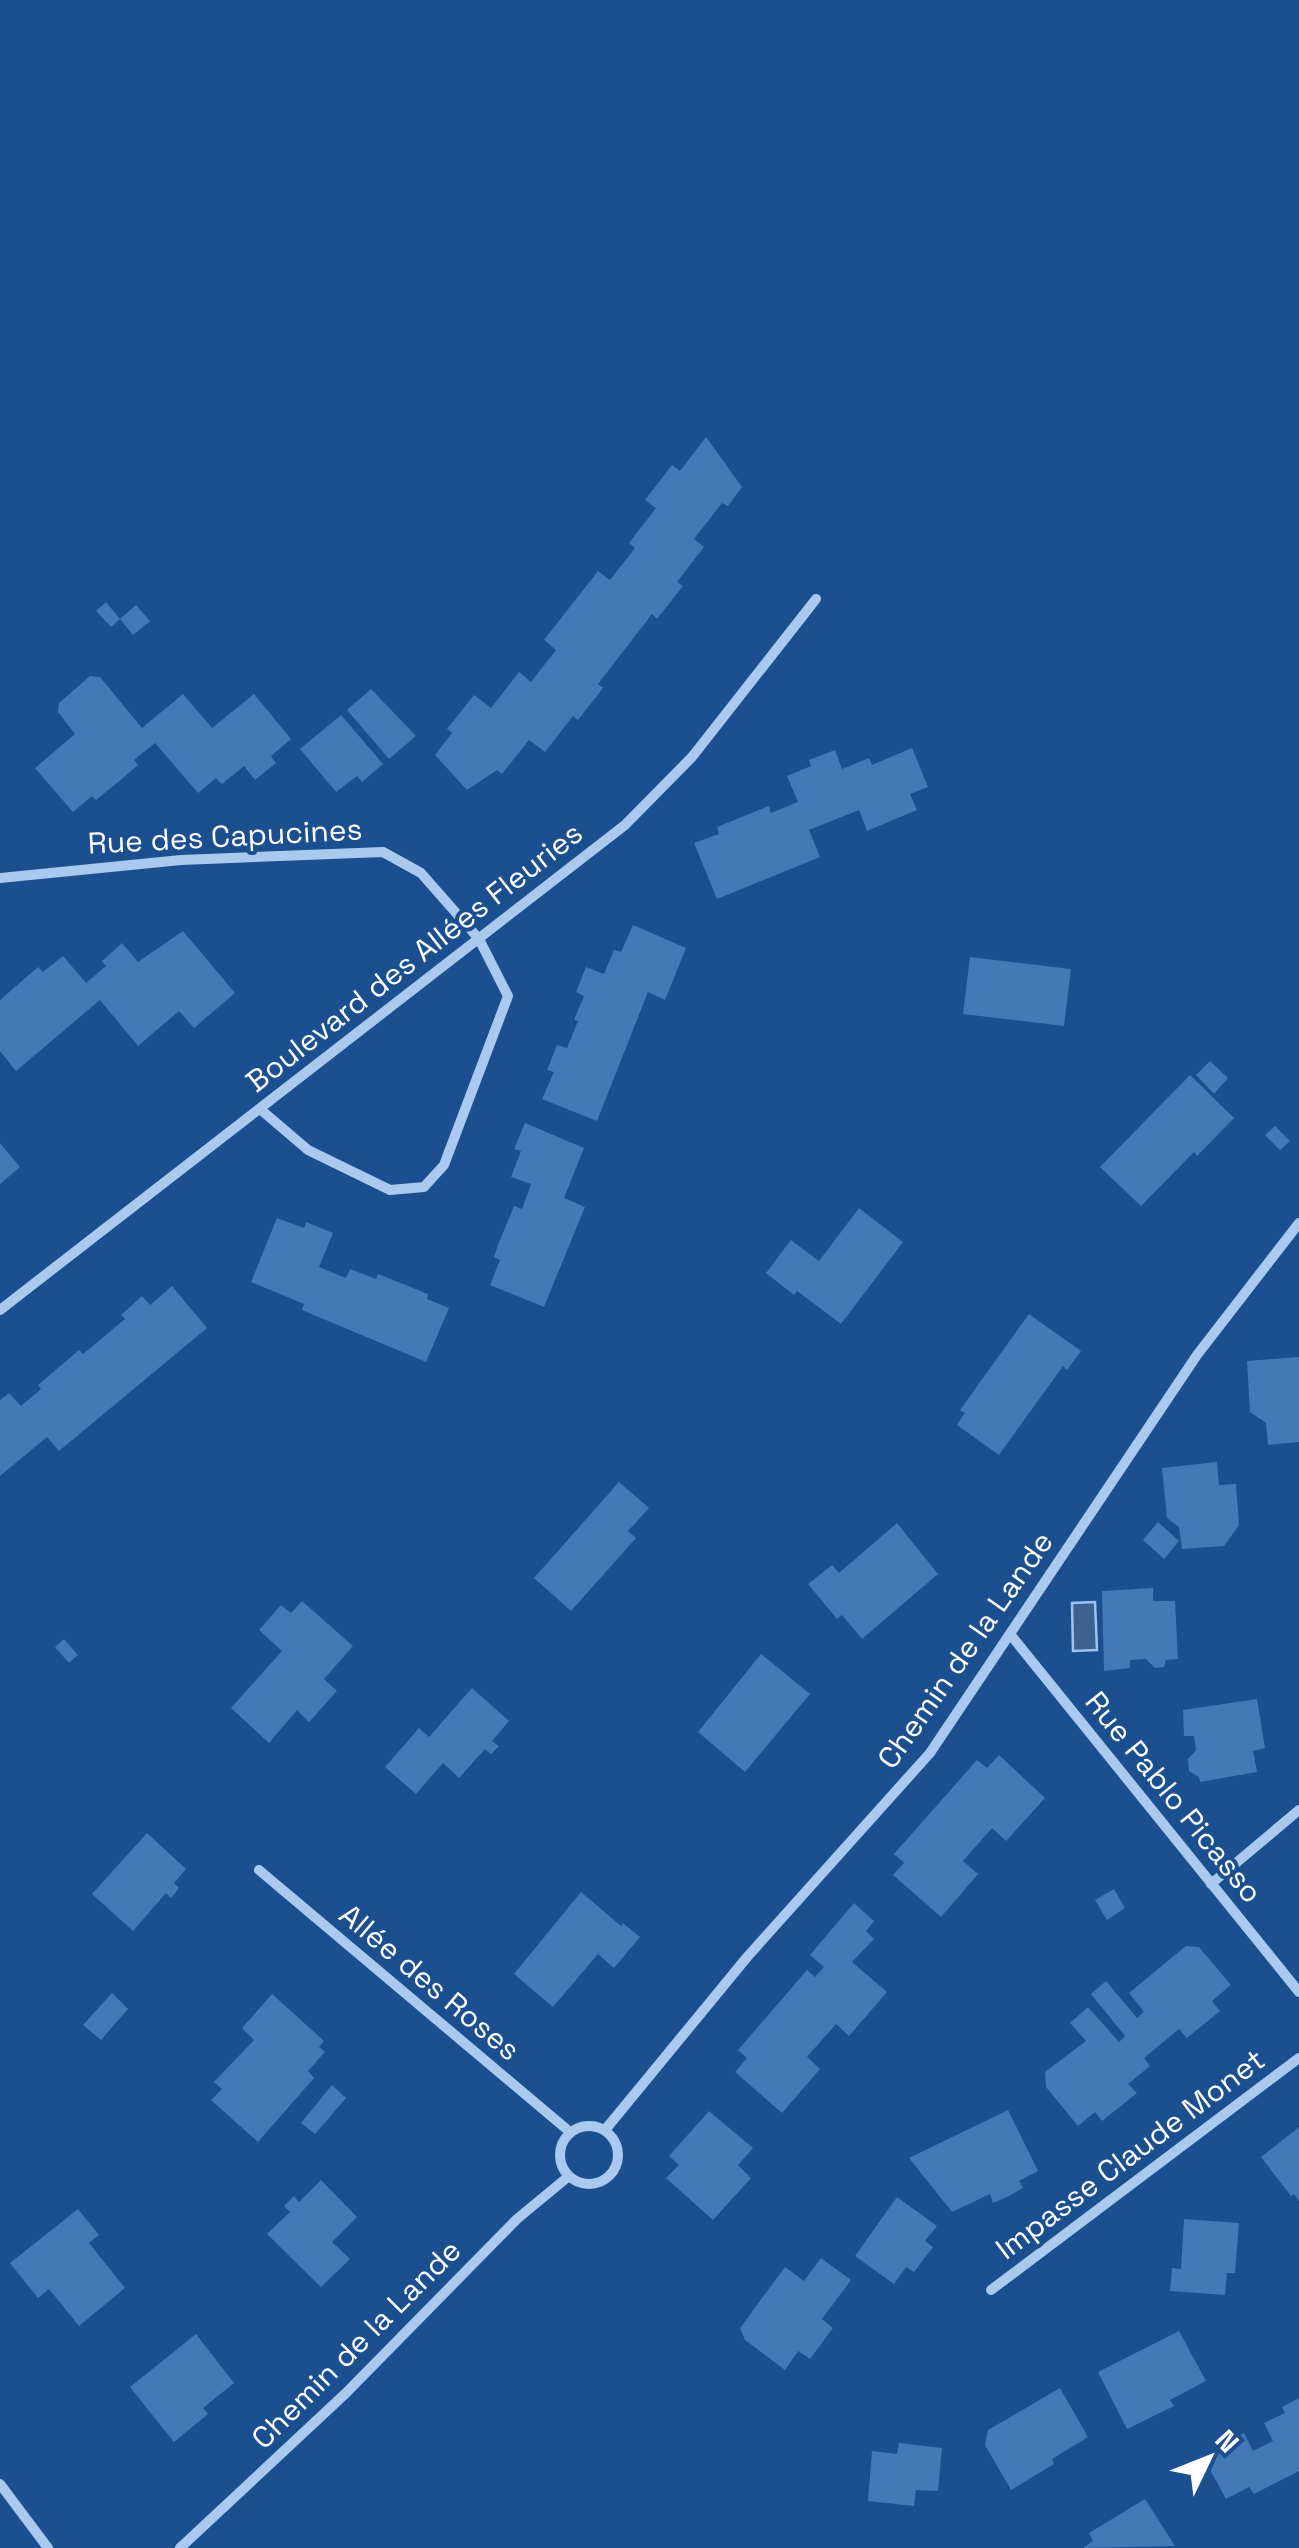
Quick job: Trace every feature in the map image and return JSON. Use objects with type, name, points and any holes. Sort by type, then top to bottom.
[{"type":"street","name":"Boulevard des Allées Fleuries","points":[[0,1310],[625,824],[692,758],[816,599]]},
{"type":"street","name":"Rue des Capucines","points":[[0,878],[181,860],[383,852],[421,873],[478,939],[508,996],[444,1166],[424,1186],[390,1190],[308,1150],[260,1109]]},
{"type":"street","name":"Chemin de la Lande","points":[[605,2130],[748,1956],[930,1753],[1197,1355],[1299,1224]]},
{"type":"street","name":"Rue Pablo Picasso","points":[[1010,1634],[1299,1992]]},
{"type":"street","points":[[1212,1884],[1299,1810]]},
{"type":"street","name":"Allée des Roses","points":[[258,1870],[570,2132]]},
{"type":"street","name":"Impasse Claude Monet","points":[[991,2290],[1299,2058]]},
{"type":"street","points":[[587,2126],[605,2130],[612,2136],[618,2155],[612,2173],[586,2184],[569,2176],[560,2149],[570,2132],[587,2126]]},
{"type":"street","name":"Chemin de la Lande","points":[[180,2548],[346,2393],[517,2220],[569,2176]]},
{"type":"street","points":[[0,2484],[48,2548]]},
{"type":"water","points":[[1095,1602],[1097,1650],[1073,1651],[1072,1603]]},
{"type":"building","points":[[706,437],[742,487],[728,506],[722,503],[694,539],[704,547],[677,582],[683,586],[657,619],[652,614],[598,684],[603,688],[578,720],[573,716],[545,752],[529,740],[502,774],[497,770],[467,790],[435,755],[452,733],[447,729],[474,695],[491,708],[519,672],[531,682],[556,650],[544,640],[598,571],[610,580],[635,548],[629,543],[656,508],[645,500],[672,465],[680,471]]},
{"type":"building","points":[[106,602],[120,619],[111,627],[96,611]]},
{"type":"building","points":[[136,605],[150,621],[133,635],[120,619]]},
{"type":"building","points":[[90,676],[100,677],[142,728],[183,694],[212,728],[254,694],[291,739],[271,756],[276,763],[255,780],[244,766],[222,784],[216,778],[198,793],[155,743],[134,760],[138,765],[117,783],[73,812],[35,768],[75,734],[58,712],[59,703]]},
{"type":"building","points":[[371,689],[416,736],[389,759],[347,710]]},
{"type":"building","points":[[341,715],[383,764],[362,782],[357,776],[336,792],[300,749]]},
{"type":"building","points":[[912,748],[928,787],[910,794],[917,810],[867,831],[859,810],[809,830],[820,857],[717,899],[694,843],[719,834],[717,827],[769,806],[771,813],[798,802],[787,776],[811,766],[809,760],[835,750],[842,769],[869,758],[872,765]]},
{"type":"building","points":[[633,925],[686,948],[665,1000],[648,992],[597,1121],[542,1099],[554,1072],[547,1070],[557,1045],[567,1048],[578,1021],[574,1020],[584,996],[576,992],[586,967],[604,974],[614,950],[621,952]]},
{"type":"building","points":[[183,931],[235,993],[194,1028],[179,1011],[138,1046],[100,1000],[16,1071],[0,1051],[0,1000],[38,967],[43,972],[63,956],[86,983],[106,966],[102,961],[122,943],[138,962]]},
{"type":"building","points":[[970,957],[1071,969],[1064,1026],[963,1014]]},
{"type":"building","points":[[1210,1061],[1228,1078],[1214,1094],[1196,1075]]},
{"type":"building","points":[[1190,1075],[1234,1118],[1141,1206],[1100,1167]]},
{"type":"building","points":[[525,1123],[584,1148],[564,1198],[585,1207],[544,1307],[490,1285],[500,1260],[494,1257],[498,1245],[514,1206],[522,1209],[531,1184],[511,1177],[521,1151],[514,1149]]},
{"type":"building","points":[[1275,1126],[1290,1141],[1280,1150],[1265,1135]]},
{"type":"building","points":[[0,1143],[20,1167],[0,1184]]},
{"type":"building","points":[[859,1208],[903,1242],[841,1324],[766,1273],[791,1240],[819,1261]]},
{"type":"building","points":[[277,1218],[304,1228],[306,1222],[333,1233],[319,1267],[346,1278],[350,1269],[376,1279],[378,1274],[428,1294],[427,1299],[449,1308],[426,1362],[302,1310],[304,1304],[251,1282]]},
{"type":"building","points":[[172,1286],[207,1328],[59,1451],[47,1437],[0,1476],[0,1400],[9,1393],[21,1406],[41,1389],[38,1385],[79,1350],[83,1354],[125,1319],[121,1315],[142,1296],[150,1305]]},
{"type":"building","points":[[1029,1314],[1081,1351],[1067,1370],[1063,1366],[999,1455],[957,1425],[965,1413],[960,1410]]},
{"type":"building","points":[[1299,1357],[1299,1442],[1268,1445],[1266,1423],[1250,1412],[1247,1361]]},
{"type":"building","points":[[1217,1462],[1219,1485],[1236,1484],[1239,1525],[1224,1546],[1182,1549],[1179,1527],[1167,1518],[1162,1468]]},
{"type":"building","points":[[619,1482],[649,1508],[628,1531],[636,1538],[571,1611],[534,1578]]},
{"type":"building","points":[[1158,1522],[1179,1541],[1164,1559],[1143,1540]]},
{"type":"building","points":[[897,1523],[938,1574],[862,1639],[842,1615],[837,1619],[808,1584],[832,1565],[839,1573]]},
{"type":"building","points":[[1153,1588],[1153,1601],[1175,1601],[1178,1659],[1166,1660],[1164,1667],[1155,1668],[1146,1659],[1130,1660],[1130,1668],[1104,1671],[1102,1591]]},
{"type":"building","points":[[302,1601],[353,1646],[324,1679],[337,1691],[309,1722],[297,1710],[269,1743],[231,1708],[282,1651],[259,1630],[281,1605],[291,1613]]},
{"type":"building","points":[[64,1639],[78,1655],[69,1663],[55,1647]]},
{"type":"building","points":[[761,1654],[810,1694],[745,1772],[698,1732]]},
{"type":"building","points":[[472,1688],[509,1721],[492,1741],[499,1746],[491,1754],[485,1749],[459,1778],[443,1763],[416,1794],[385,1767],[419,1728],[429,1737]]},
{"type":"building","points":[[1257,1699],[1265,1748],[1253,1751],[1257,1772],[1200,1782],[1189,1771],[1188,1759],[1196,1750],[1194,1736],[1184,1736],[1183,1710]]},
{"type":"building","points":[[999,1755],[1045,1798],[1006,1841],[992,1828],[963,1861],[978,1874],[941,1917],[893,1875],[904,1863],[894,1854],[977,1760],[987,1768]]},
{"type":"building","points":[[147,1833],[186,1869],[174,1883],[179,1888],[171,1898],[166,1893],[133,1931],[92,1894]]},
{"type":"building","points":[[1114,1889],[1125,1908],[1107,1920],[1095,1900]]},
{"type":"building","points":[[581,1892],[640,1937],[614,1968],[598,1954],[553,2007],[514,1974]]},
{"type":"building","points":[[854,1903],[874,1921],[866,1931],[874,1939],[852,1962],[887,1992],[849,2036],[836,2024],[807,2057],[820,2069],[782,2113],[735,2072],[747,2058],[738,2050],[807,1970],[815,1977],[824,1967],[810,1955]]},
{"type":"building","points":[[1186,1946],[1199,1947],[1231,1985],[1212,2001],[1220,2011],[1187,2038],[1179,2029],[1144,2058],[1150,2066],[1128,2084],[1137,2093],[1102,2121],[1095,2112],[1078,2126],[1046,2087],[1045,2072],[1086,2041],[1070,2023],[1088,2007],[1119,2042],[1125,2036],[1091,1994],[1106,1981],[1137,2018],[1144,2012],[1129,1993]]},
{"type":"building","points":[[112,1993],[128,2009],[101,2040],[83,2025]]},
{"type":"building","points":[[272,1994],[324,2041],[319,2047],[325,2052],[308,2071],[314,2078],[258,2142],[211,2100],[222,2089],[214,2082],[254,2040],[242,2028]]},
{"type":"building","points":[[332,2085],[346,2098],[315,2134],[301,2123]]},
{"type":"building","points":[[1008,2110],[1038,2171],[1019,2181],[1023,2188],[1009,2196],[993,2203],[990,2194],[952,2212],[909,2158]]},
{"type":"building","points":[[709,2111],[753,2148],[738,2165],[751,2178],[713,2220],[666,2178],[679,2165],[669,2156]]},
{"type":"building","points":[[1299,2127],[1299,2201],[1261,2157]]},
{"type":"building","points":[[321,2180],[357,2217],[332,2242],[350,2259],[321,2287],[267,2234],[290,2212],[284,2206],[294,2196],[299,2202]]},
{"type":"building","points":[[897,2197],[937,2226],[925,2241],[933,2247],[914,2272],[906,2267],[894,2284],[855,2256]]},
{"type":"building","points":[[78,2209],[99,2235],[89,2243],[125,2288],[79,2326],[49,2289],[38,2298],[10,2263]]},
{"type":"building","points":[[1184,2219],[1239,2223],[1235,2273],[1227,2273],[1225,2295],[1170,2291],[1172,2268],[1181,2269]]},
{"type":"building","points":[[821,2258],[851,2280],[822,2319],[833,2328],[810,2359],[798,2351],[785,2370],[745,2340],[740,2328],[785,2267],[804,2281]]},
{"type":"building","points":[[1179,2331],[1206,2381],[1170,2400],[1174,2406],[1127,2429],[1098,2372]]},
{"type":"building","points":[[196,2334],[234,2383],[203,2408],[208,2414],[174,2442],[130,2387]]},
{"type":"building","points":[[1060,2388],[1088,2437],[1011,2490],[985,2445],[988,2430]]},
{"type":"building","points":[[1299,2398],[1299,2471],[1254,2494],[1249,2487],[1226,2499],[1202,2455],[1244,2433],[1253,2451],[1273,2441],[1264,2423],[1285,2413],[1282,2407]]},
{"type":"building","points":[[899,2443],[942,2448],[938,2491],[916,2490],[914,2506],[868,2501],[872,2451],[897,2454]]},
{"type":"building","points":[[1145,2499],[1175,2546],[1083,2548],[1093,2541],[1089,2533]]}]
